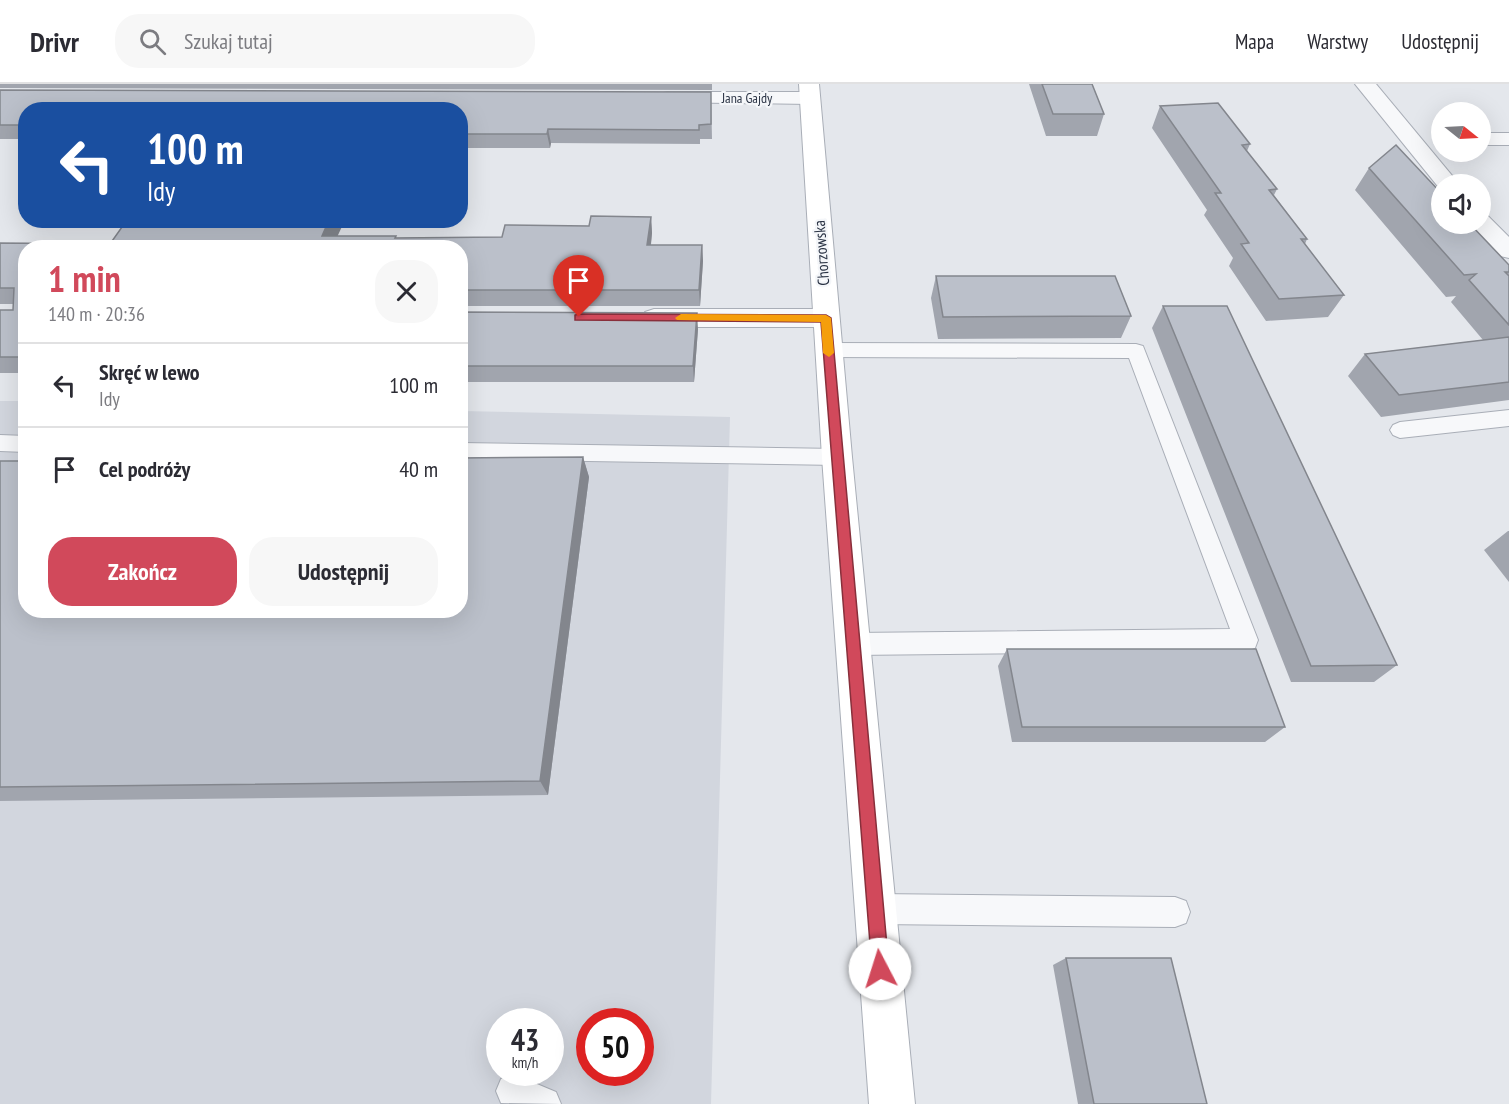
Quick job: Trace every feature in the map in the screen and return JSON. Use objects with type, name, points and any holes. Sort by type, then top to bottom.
[{"type":"main road","name":"Chorzowska","points":[[809,91],[837,457],[892,1104]]},
{"type":"street","points":[[1365,84],[1439,174]]},
{"type":"street","name":"Jana Gajdy","points":[[647,98],[809,91]]},
{"type":"street","points":[[1491,139],[1509,139]]},
{"type":"street","points":[[1409,140],[1431,140]]},
{"type":"street","points":[[1491,232],[1509,250]]},
{"type":"street","points":[[626,318],[827,334]]},
{"type":"lane","points":[[827,334],[1136,351],[1246,640],[853,644]]},
{"type":"lane","points":[[1400,430],[1509,417]]},
{"type":"lane","points":[[0,444],[18,444]]},
{"type":"lane","points":[[468,451],[837,457]]},
{"type":"lane","points":[[876,909],[1175,912]]},
{"type":"lane","points":[[513,1091],[544,1104]]},
{"type":"shaded area","points":[[0,401],[18,401],[18,618],[468,618],[468,411],[730,417],[711,1104],[0,1104]]},
{"type":"building","points":[[1042,84],[1092,84],[1104,114],[1053,114]]},
{"type":"building","points":[[0,90],[711,92],[711,124],[699,125],[699,130],[548,129],[547,134],[468,134],[468,102],[18,102],[18,125],[0,125]]},
{"type":"building","points":[[1218,103],[1250,144],[1242,145],[1277,189],[1269,190],[1307,239],[1301,239],[1344,295],[1279,299],[1241,244],[1249,243],[1215,193],[1221,193],[1160,106]]},
{"type":"building","points":[[1396,145],[1431,182],[1431,234],[1480,234],[1509,265],[1509,272],[1505,272],[1509,276],[1509,325],[1469,280],[1476,274],[1464,275],[1369,168]]},
{"type":"building","points":[[591,216],[651,217],[647,245],[702,245],[699,290],[468,290],[468,240],[113,240],[121,228],[326,228],[322,236],[396,236],[395,238],[502,237],[505,225],[589,226]]},
{"type":"building","points":[[0,243],[18,243],[18,357],[0,357],[0,310],[13,310],[14,288],[0,288]]},
{"type":"building","points":[[936,276],[1115,276],[1131,316],[943,317]]},
{"type":"building","points":[[1163,306],[1227,306],[1397,665],[1311,666]]},
{"type":"building","points":[[468,312],[697,313],[693,366],[468,366]]},
{"type":"building","points":[[1509,337],[1509,382],[1399,395],[1365,354]]},
{"type":"building","points":[[583,457],[540,781],[0,787],[0,461],[18,461],[18,618],[468,618],[468,458]]},
{"type":"building","points":[[1007,649],[1256,649],[1285,727],[1022,727]]},
{"type":"building","points":[[1066,958],[1171,958],[1207,1104],[1094,1104]]},
{"type":"slow traffic","points":[[681,318],[826,318],[829,353]]},
{"type":"route","points":[[579,317],[826,318],[880,969]]}]
